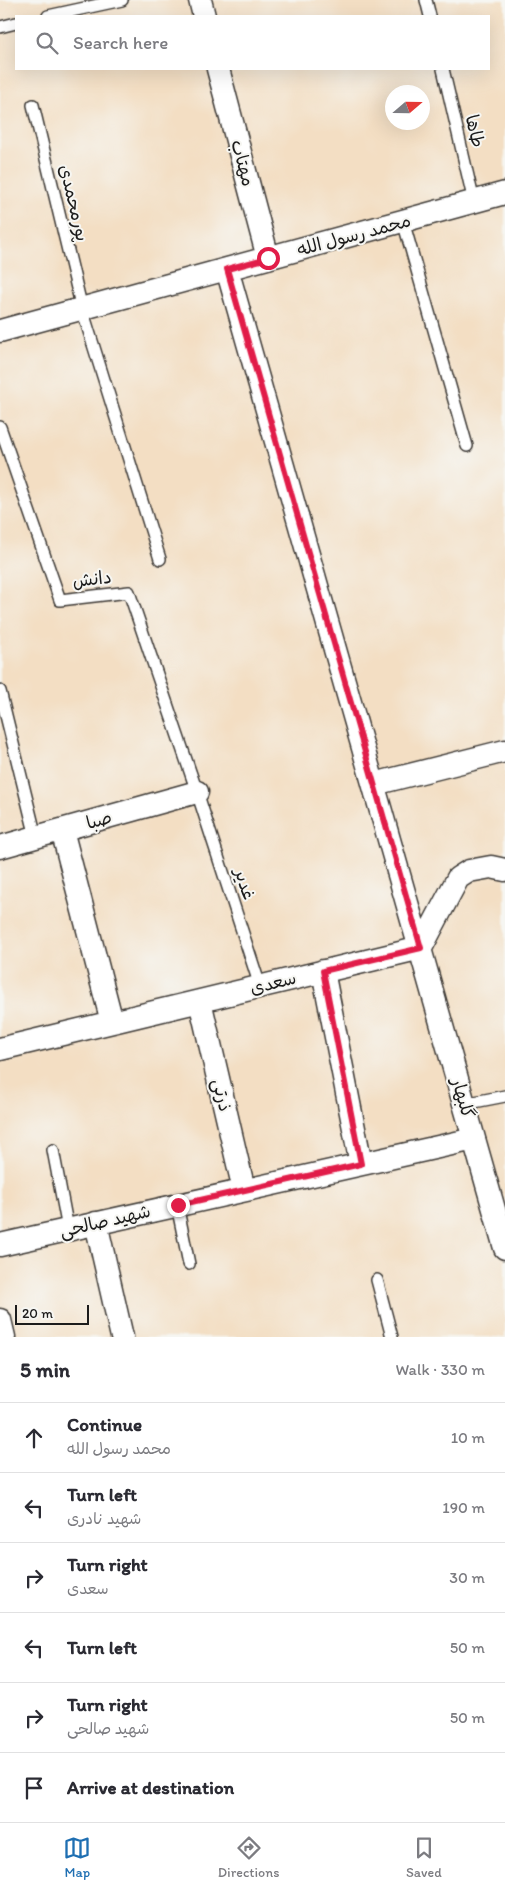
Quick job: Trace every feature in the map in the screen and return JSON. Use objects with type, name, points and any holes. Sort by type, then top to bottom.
[{"type":"street","points":[[200,0],[204,15]]},
{"type":"street","name":"مهتاب","points":[[218,70],[268,258]]},
{"type":"street","name":"محمد رسول الله","points":[[0,331],[505,193]]},
{"type":"street","name":"گلبهار","points":[[227,269],[505,1248]]},
{"type":"street","points":[[374,784],[505,751]]},
{"type":"street","name":"صبا","points":[[0,846],[198,792]]},
{"type":"street","points":[[62,830],[112,1022]]},
{"type":"street","points":[[421,948],[458,878],[469,871],[490,867],[505,870]]},
{"type":"street","name":"سعدی","points":[[0,1049],[421,948]]},
{"type":"street","points":[[323,971],[361,1164]]},
{"type":"street","name":"ذرتی","points":[[200,1001],[244,1190]]},
{"type":"street","name":"شهید صالحی","points":[[0,1245],[474,1138]]},
{"type":"street","points":[[96,1223],[122,1337]]},
{"type":"street","points":[[0,1320],[4,1337]]},
{"type":"lane","points":[[53,15],[122,0]]},
{"type":"lane","points":[[426,0],[430,15]]},
{"type":"lane","points":[[0,27],[15,23]]},
{"type":"lane","name":"طاها","points":[[443,70],[474,202]]},
{"type":"lane","name":"پورمحمدی","points":[[33,105],[82,308],[160,559]]},
{"type":"lane","points":[[403,221],[467,446]]},
{"type":"lane","name":"دانش","points":[[0,428],[60,600],[130,592],[198,792]]},
{"type":"lane","points":[[0,691],[36,837]]},
{"type":"lane","name":"غدیر","points":[[198,792],[260,986]]},
{"type":"lane","points":[[464,1104],[505,1096]]},
{"type":"lane","points":[[53,1150],[68,1229]]},
{"type":"lane","points":[[178,1205],[189,1264]]},
{"type":"lane","points":[[377,1280],[392,1337]]},
{"type":"route","points":[[178,1205],[361,1164],[323,971],[421,948],[227,269],[268,258]]}]
